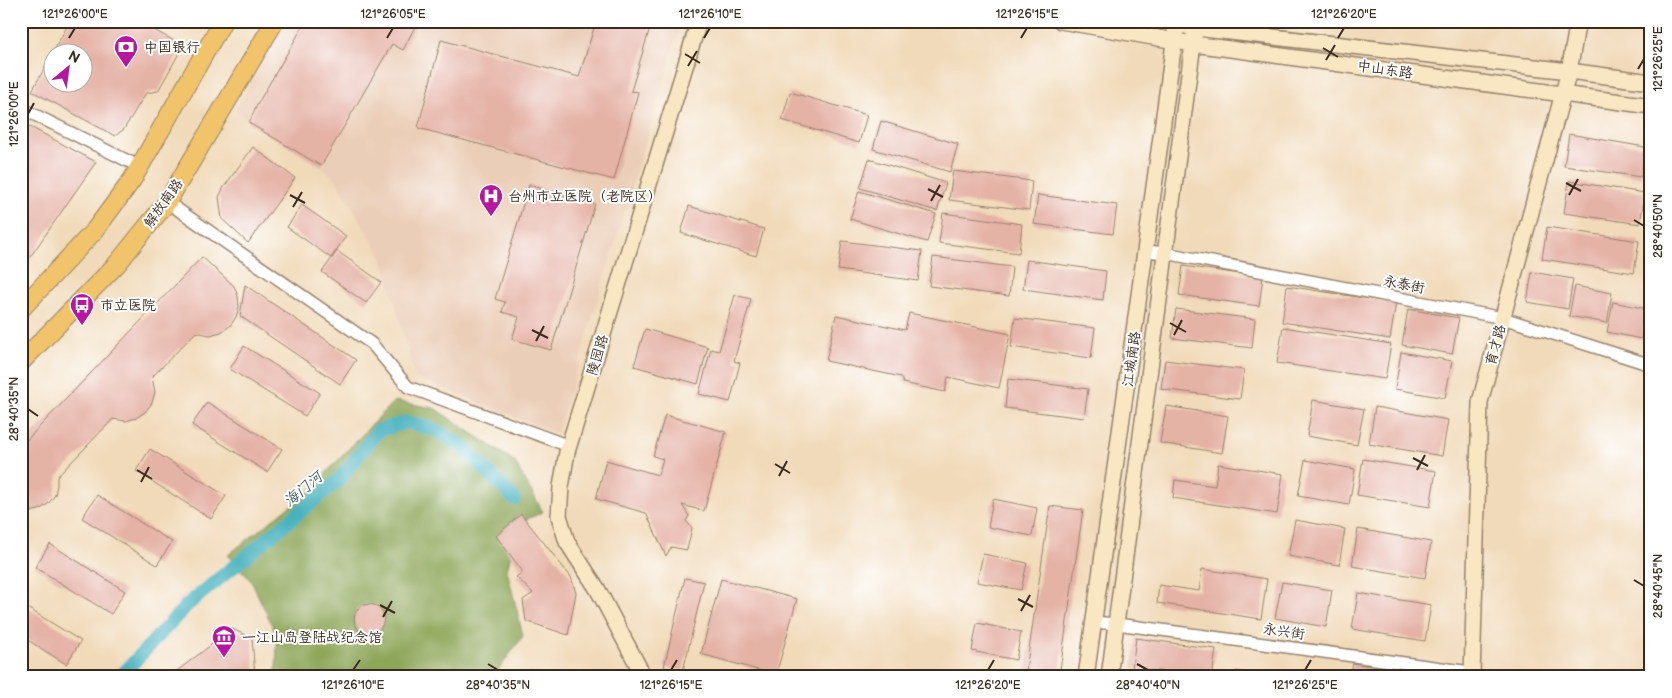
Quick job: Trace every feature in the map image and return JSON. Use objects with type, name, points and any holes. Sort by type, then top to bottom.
[{"type":"main road","points":[[21,309],[95,230],[132,180],[223,21]]},
{"type":"main road","name":"解放南路","points":[[21,362],[117,264],[167,202],[275,21]]},
{"type":"main road","name":"陵园路","points":[[644,677],[598,590],[567,542],[559,516],[561,488],[569,446],[699,21]]},
{"type":"main road","name":"中山东路","points":[[1061,21],[1193,44],[1651,106]]},
{"type":"main road","name":"中山东路","points":[[1158,21],[1651,82]]},
{"type":"main road","name":"育才路","points":[[1471,674],[1480,402],[1570,71],[1578,21]]},
{"type":"main road","name":"江城南路","points":[[1086,677],[1177,23]]},
{"type":"main road","name":"江城南路","points":[[1109,677],[1195,25]]},
{"type":"street","points":[[21,108],[140,167]]},
{"type":"street","points":[[167,202],[372,344],[408,388],[569,446]]},
{"type":"street","name":"永泰街","points":[[1146,250],[1503,318],[1651,365]]},
{"type":"street","name":"永兴街","points":[[1093,622],[1471,674]]},
{"type":"shaded area","name":"台州市立医院（老院区）","points":[[288,21],[682,21],[557,434],[415,377],[382,257],[334,177],[234,110]]},
{"type":"green space","points":[[394,401],[434,408],[514,461],[543,512],[518,523],[507,570],[523,636],[493,677],[276,677],[277,636],[252,582],[228,555],[308,492]]},
{"type":"building","name":"中国银行","points":[[70,21],[138,21],[183,46],[158,91],[146,93],[124,129],[115,136],[32,91],[42,72],[42,92],[92,92],[92,42],[58,42]]},
{"type":"building","points":[[306,21],[418,21],[403,50],[392,44],[321,166],[249,123],[257,105]]},
{"type":"building","points":[[596,21],[652,21],[631,91],[638,92],[614,180],[418,128],[441,40],[579,77]]},
{"type":"building","points":[[790,92],[867,115],[859,143],[782,120]]},
{"type":"building","points":[[881,121],[958,144],[950,172],[873,149]]},
{"type":"building","points":[[21,122],[96,162],[21,270]]},
{"type":"building","points":[[1569,134],[1645,147],[1641,177],[1564,166]]},
{"type":"building","points":[[253,147],[295,178],[248,243],[222,219],[219,197]]},
{"type":"building","points":[[869,159],[946,183],[937,211],[860,188]]},
{"type":"building","points":[[953,171],[1032,181],[1029,210],[949,200]]},
{"type":"building","points":[[1569,181],[1645,193],[1640,224],[1564,213]]},
{"type":"building","points":[[529,185],[595,204],[551,350],[512,339],[519,317],[502,312],[505,302],[495,299]]},
{"type":"building","points":[[859,191],[936,214],[927,242],[850,219]]},
{"type":"building","points":[[1038,195],[1117,205],[1113,234],[1034,224]]},
{"type":"building","points":[[1651,196],[1651,215],[1647,214]]},
{"type":"building","points":[[302,205],[346,236],[331,258],[287,227]]},
{"type":"building","points":[[689,206],[764,229],[756,256],[681,233]]},
{"type":"building","points":[[943,213],[1022,224],[1019,253],[939,243]]},
{"type":"building","points":[[1547,227],[1639,241],[1634,273],[1542,259]]},
{"type":"building","points":[[842,241],[922,251],[918,281],[838,270]]},
{"type":"building","points":[[337,251],[381,282],[366,303],[322,272]]},
{"type":"building","points":[[202,257],[234,286],[238,296],[239,307],[236,317],[230,326],[221,332],[210,335],[196,332],[152,377],[155,392],[152,403],[145,412],[136,418],[126,421],[113,419],[57,477],[55,495],[48,504],[39,510],[21,515],[21,446]]},
{"type":"building","points":[[933,257],[1012,267],[1009,296],[929,286]]},
{"type":"building","points":[[1027,260],[1106,271],[1103,300],[1023,289]]},
{"type":"building","points":[[1183,266],[1263,277],[1259,306],[1179,295]]},
{"type":"building","points":[[1532,272],[1573,279],[1568,309],[1527,302]]},
{"type":"building","points":[[245,285],[356,360],[340,384],[240,316]]},
{"type":"building","points":[[1287,286],[1396,303],[1390,339],[1282,322]]},
{"type":"building","points":[[1575,286],[1612,293],[1607,323],[1569,316]]},
{"type":"building","points":[[735,295],[751,299],[734,361],[740,363],[730,402],[699,394],[711,349],[719,351]]},
{"type":"building","points":[[1613,302],[1647,309],[1641,339],[1607,332]]},
{"type":"building","points":[[1176,309],[1255,319],[1252,348],[1172,338]]},
{"type":"building","points":[[1408,309],[1459,318],[1452,354],[1402,345]]},
{"type":"building","points":[[909,313],[1010,334],[999,388],[948,377],[945,392],[903,383],[901,377],[826,361],[836,315],[905,330]]},
{"type":"building","points":[[1015,318],[1095,328],[1091,358],[1011,347]]},
{"type":"building","points":[[1283,327],[1391,344],[1385,379],[1277,363]]},
{"type":"building","points":[[645,329],[708,347],[698,384],[634,366]]},
{"type":"building","points":[[244,346],[320,393],[305,416],[230,369]]},
{"type":"building","points":[[1401,352],[1452,361],[1445,398],[1395,389]]},
{"type":"building","points":[[1165,360],[1244,370],[1240,399],[1161,389]]},
{"type":"building","points":[[1008,379],[1088,389],[1084,418],[1005,408]]},
{"type":"building","points":[[1313,400],[1364,409],[1357,445],[1307,436]]},
{"type":"building","points":[[207,402],[282,449],[267,472],[192,425]]},
{"type":"building","points":[[1166,406],[1228,416],[1222,453],[1160,443]]},
{"type":"building","points":[[1375,407],[1448,420],[1442,456],[1369,444]]},
{"type":"building","points":[[665,415],[726,432],[704,511],[682,505],[689,516],[686,521],[692,528],[687,550],[671,547],[666,556],[646,513],[596,499],[606,460],[658,475],[663,459],[653,456]]},
{"type":"building","points":[[150,449],[226,496],[211,519],[136,471]]},
{"type":"building","points":[[1363,459],[1436,471],[1430,507],[1357,495]]},
{"type":"building","points":[[1305,460],[1355,469],[1349,505],[1298,496]]},
{"type":"building","points":[[1218,464],[1283,474],[1277,514],[1173,498],[1175,480],[1215,486]]},
{"type":"building","points":[[97,495],[172,542],[157,565],[82,518]]},
{"type":"building","points":[[993,499],[1037,508],[1032,536],[988,527]]},
{"type":"building","points":[[1050,506],[1083,510],[1059,677],[1025,677]]},
{"type":"building","points":[[521,514],[571,577],[576,593],[568,635],[526,621],[523,600],[533,593],[516,577],[523,572],[496,536]]},
{"type":"building","points":[[1295,520],[1345,529],[1339,565],[1288,556]]},
{"type":"building","points":[[1358,529],[1431,542],[1425,578],[1352,566]]},
{"type":"building","points":[[50,544],[125,591],[111,614],[35,567]]},
{"type":"building","points":[[983,554],[1027,563],[1021,590],[977,582]]},
{"type":"building","points":[[1202,569],[1267,579],[1261,619],[1157,603],[1159,585],[1199,591]]},
{"type":"building","points":[[685,578],[704,582],[683,671],[664,667]]},
{"type":"building","points":[[721,579],[797,599],[776,675],[701,654]]},
{"type":"building","points":[[1282,582],[1332,590],[1326,627],[1275,618]]},
{"type":"building","points":[[1358,593],[1431,605],[1425,641],[1352,629]]},
{"type":"building","points":[[21,604],[81,641],[66,664],[21,636]]},
{"type":"building","points":[[369,604],[375,605],[383,613],[383,625],[375,633],[369,634],[363,633],[355,625],[354,619],[355,613],[363,605]]},
{"type":"building","points":[[977,623],[1021,632],[1016,660],[972,651]]},
{"type":"building","name":"一江山岛登陆战纪念馆","points":[[232,629],[252,638],[255,677],[169,677]]},
{"type":"building","points":[[1136,638],[1216,649],[1212,677],[1132,668]]},
{"type":"building","points":[[1353,663],[1428,676],[1428,677],[1350,677]]},
{"type":"building","points":[[1236,671],[1264,676],[1264,677],[1235,677]]},
{"type":"building","points":[[529,672],[554,676],[554,677],[528,677]]},
{"type":"waterway","name":"海门河","points":[[120,677],[187,605],[339,480],[378,431],[407,422],[435,430],[462,446],[514,499]]},
{"type":"place","name":"中国银行","points":[[126,68]]},
{"type":"place","name":"台州市立医院（老院区）","points":[[491,217]]},
{"type":"place","name":"市立医院","points":[[82,326]]},
{"type":"place","name":"一江山岛登陆战纪念馆","points":[[224,658]]}]
